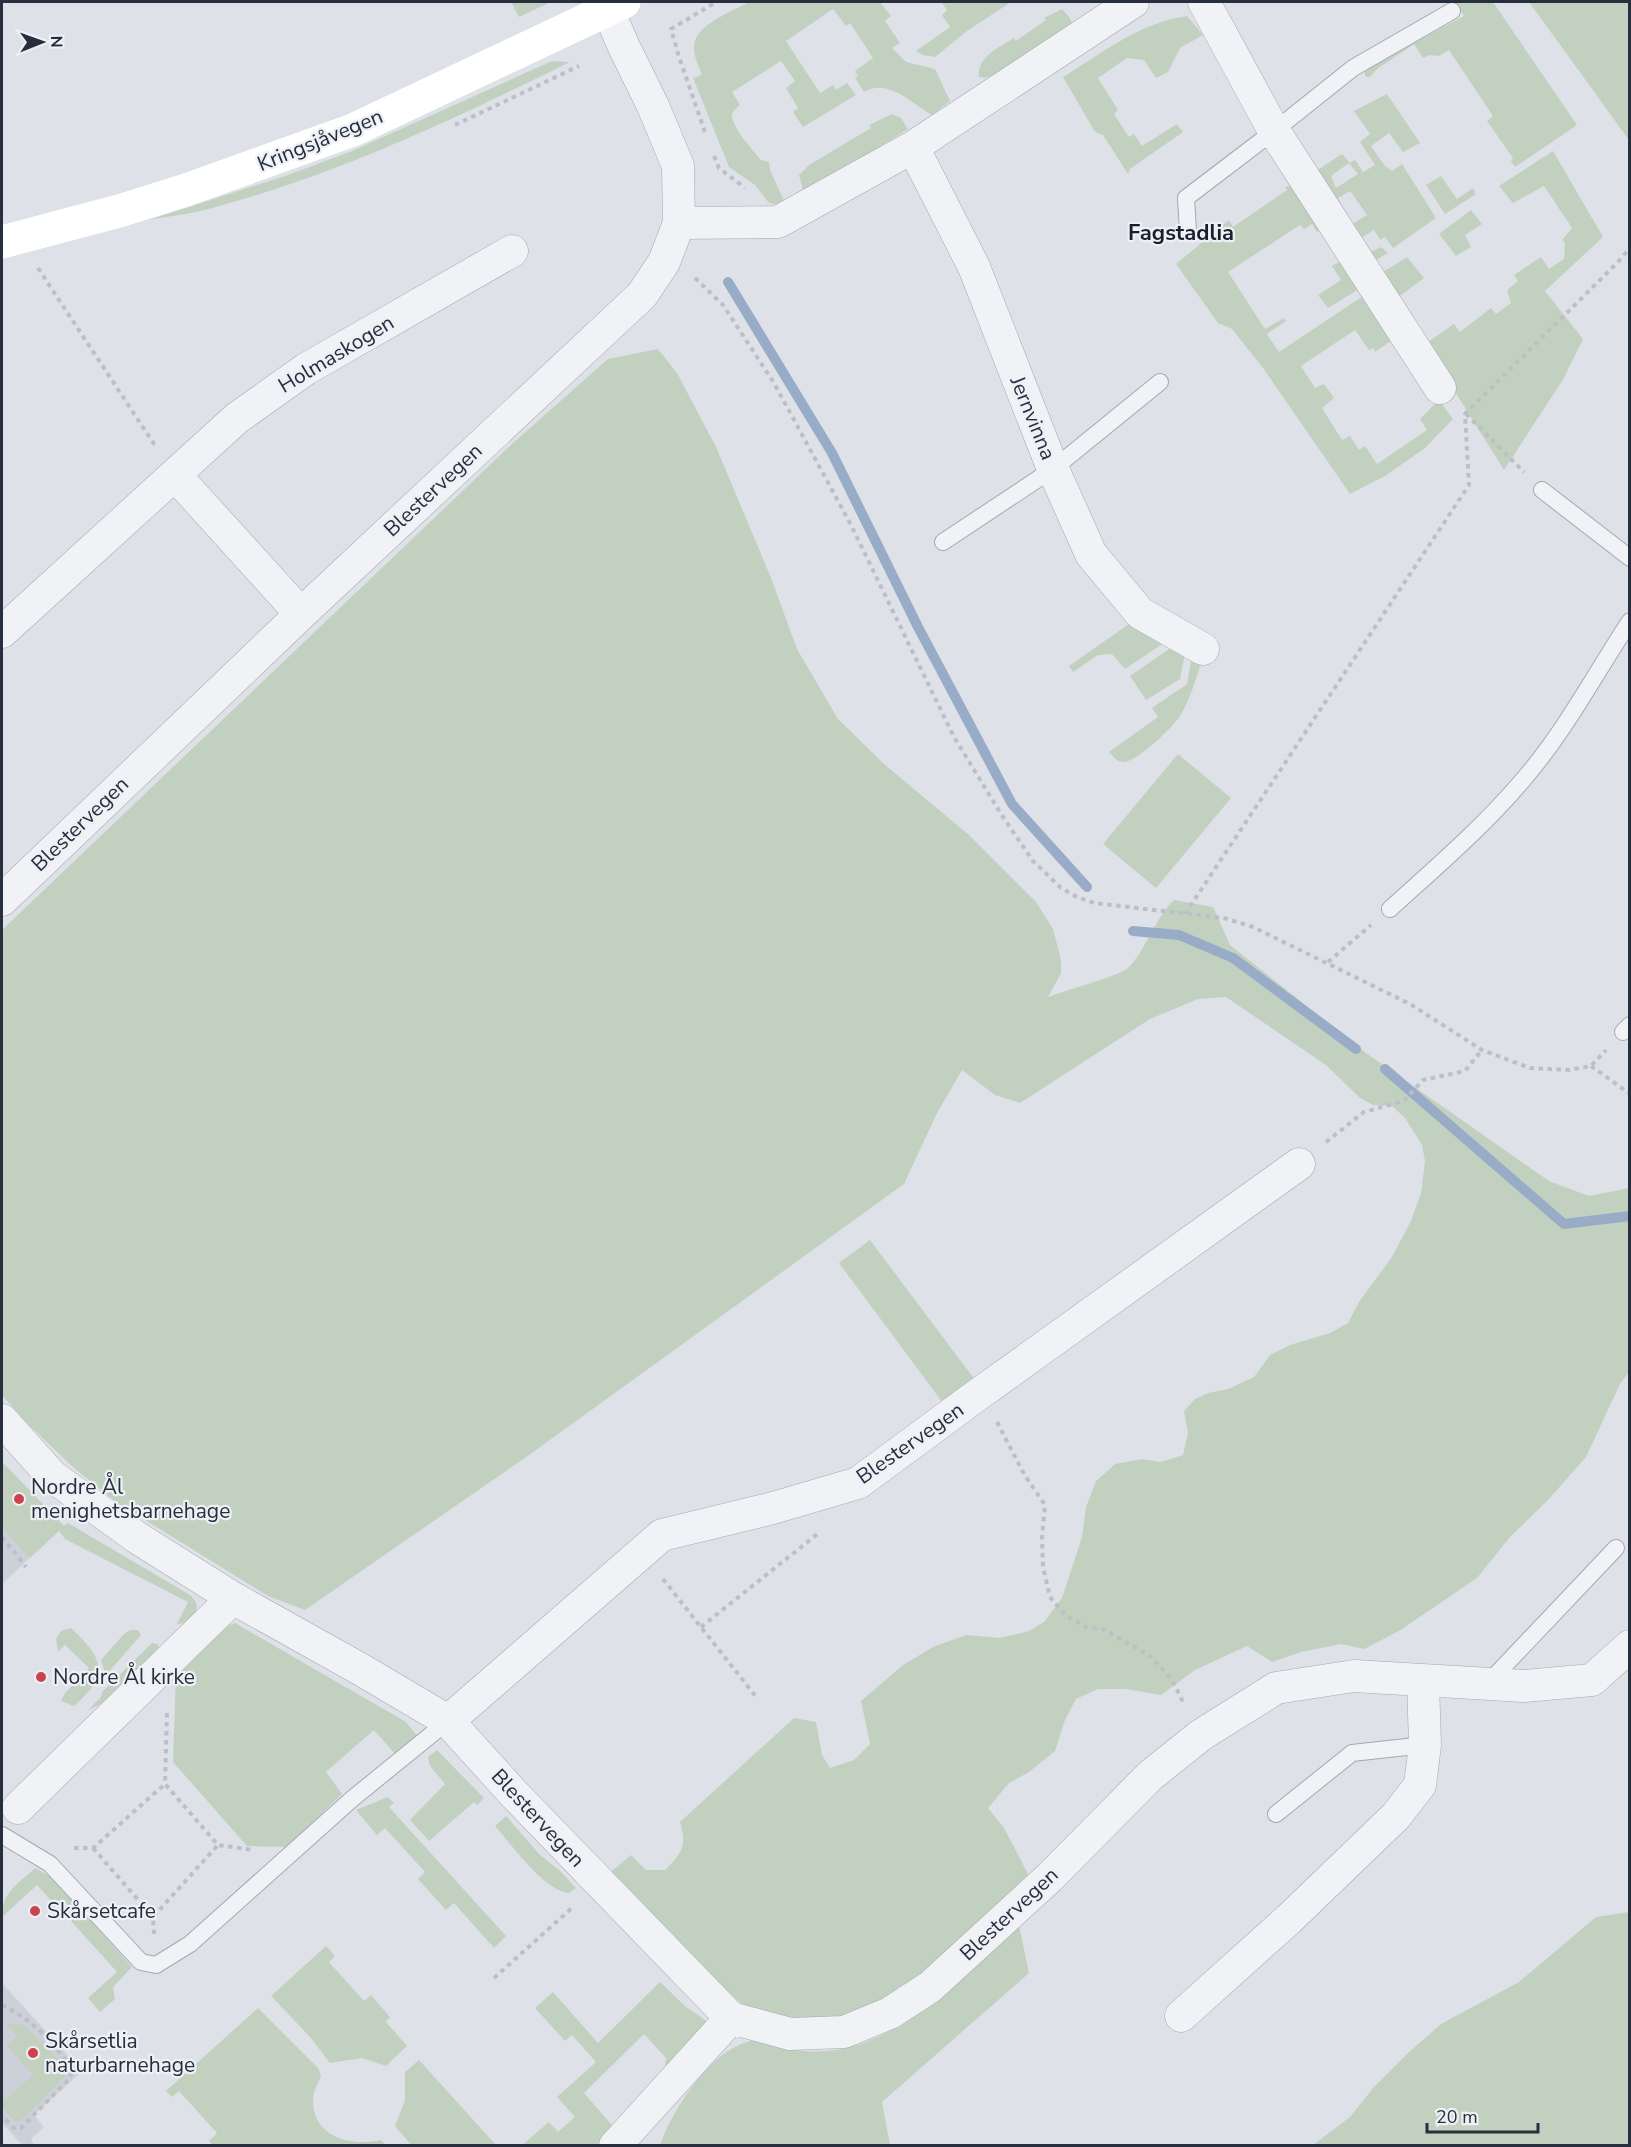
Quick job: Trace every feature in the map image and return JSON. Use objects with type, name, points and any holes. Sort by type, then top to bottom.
[{"type":"street","points":[[679,223],[778,222],[913,147],[1133,2]]},
{"type":"street","points":[[1204,2],[1274,132],[1440,388]]},
{"type":"street","name":"Blestervegen","points":[[2,900],[301,614],[642,295],[664,262],[679,223],[678,166],[653,106],[624,47],[616,6]]},
{"type":"street","name":"Kringsjåvegen","points":[[2,242],[186,190],[353,130],[616,6]]},
{"type":"street","name":"Jernvinna","points":[[913,147],[974,267],[1053,469],[1091,554],[1140,613],[1203,649]]},
{"type":"street","name":"Holmaskogen","points":[[2,632],[237,418],[306,369],[512,251]]},
{"type":"street","points":[[174,475],[301,614]]},
{"type":"street","name":"Blestervegen","points":[[448,1720],[662,1535],[773,1508],[858,1483],[1299,1164]]},
{"type":"street","name":"Blestervegen","points":[[2,1420],[52,1476],[136,1538],[232,1598],[448,1720],[522,1802],[731,2018],[790,2034],[844,2032],[890,2013],[930,1987],[1050,1877],[1151,1775],[1201,1735],[1276,1688],[1354,1676],[1524,1686],[1592,1680],[1629,1646]]},
{"type":"street","points":[[18,1808],[232,1598]]},
{"type":"street","points":[[1181,2016],[1289,1919],[1396,1816],[1420,1785],[1425,1745],[1423,1681]]},
{"type":"street","points":[[615,2145],[731,2018]]},
{"type":"lane","points":[[1188,231],[1186,198],[1274,132],[1353,68],[1452,11]]},
{"type":"lane","points":[[943,542],[1053,469],[1160,382]]},
{"type":"lane","points":[[1542,490],[1629,558]]},
{"type":"lane","points":[[1390,909],[1477,830],[1523,780],[1553,739],[1629,621]]},
{"type":"lane","points":[[1487,1684],[1616,1548]]},
{"type":"lane","points":[[2,1835],[50,1864],[141,1962],[156,1965],[190,1944],[352,1798],[448,1720]]},
{"type":"lane","points":[[1276,1814],[1352,1753],[1425,1745]]},
{"type":"path","points":[[706,135],[671,28],[716,2]]},
{"type":"path","points":[[712,152],[719,168],[747,189]]},
{"type":"path","points":[[1185,914],[1468,484],[1466,414],[1617,263],[1629,248]]},
{"type":"path","points":[[33,260],[174,475]]},
{"type":"path","points":[[664,262],[683,266],[723,305],[774,383],[851,525],[954,737],[1033,861],[1061,888],[1095,903],[1224,918],[1253,927],[1410,1004],[1482,1050],[1530,1068],[1569,1070],[1591,1066],[1626,1028]]},
{"type":"path","points":[[1440,388],[1542,490]]},
{"type":"path","points":[[1328,962],[1390,909]]},
{"type":"path","points":[[1299,1164],[1364,1112],[1404,1101],[1423,1080],[1465,1071],[1482,1050]]},
{"type":"path","points":[[1591,1066],[1629,1094]]},
{"type":"path","points":[[976,1396],[1000,1427],[1019,1466],[1045,1505],[1042,1538],[1043,1567],[1050,1597],[1066,1616],[1086,1627],[1105,1630],[1150,1656],[1171,1678],[1201,1735]]},
{"type":"path","points":[[701,1627],[829,1524],[824,1493]]},
{"type":"path","points":[[2,1536],[26,1568]]},
{"type":"path","points":[[642,1552],[757,1698]]},
{"type":"path","points":[[153,1917],[218,1845],[165,1784],[169,1661]]},
{"type":"path","points":[[22,1848],[93,1848],[165,1784]]},
{"type":"path","points":[[93,1848],[153,1917],[156,1965]]},
{"type":"path","points":[[494,1978],[573,1907]]},
{"type":"path","points":[[2,2005],[29,2021],[67,2061],[72,2071],[69,2079],[21,2128],[14,2128],[4,2118],[2,2120]]},
{"type":"shaded area","name":"Nordre Ål menighetsbarnehage","points":[[2,1462],[64,1526],[2,1584]]},
{"type":"shaded area","name":"Skårsetlia naturbarnehage","points":[[2,1983],[82,2071],[34,2115],[44,2127],[31,2139],[34,2145],[22,2145],[4,2125],[2,2126]]},
{"type":"green space","points":[[511,2],[551,2],[519,17]]},
{"type":"green space","points":[[749,2],[880,2],[891,16],[885,21],[900,43],[892,48],[906,62],[935,69],[950,101],[932,115],[891,90],[873,88],[864,92],[855,78],[858,76],[855,71],[873,58],[850,23],[846,26],[833,9],[786,41],[820,93],[833,85],[836,90],[847,83],[856,95],[803,127],[793,112],[798,108],[786,88],[795,81],[781,61],[732,92],[740,105],[732,114],[733,121],[761,160],[769,162],[770,170],[784,201],[777,204],[769,203],[755,185],[729,167],[693,78],[702,75],[694,48],[695,40],[700,33],[715,20]]},
{"type":"green space","points":[[941,2],[1011,2],[967,31],[935,57],[923,55],[916,51],[950,27],[942,15],[947,10]]},
{"type":"green space","points":[[1456,2],[1493,2],[1577,125],[1515,167],[1511,161],[1513,158],[1487,121],[1493,116],[1449,50],[1439,56],[1429,55],[1423,58],[1414,44],[1377,69],[1370,77],[1366,77],[1364,72],[1372,65],[1464,16]]},
{"type":"green space","points":[[1529,2],[1629,2],[1629,140]]},
{"type":"green space","points":[[1062,9],[1072,24],[991,76],[979,77],[981,64],[990,53],[1014,38],[1016,41],[1046,20],[1044,18]]},
{"type":"green space","points":[[1187,16],[1203,35],[1180,48],[1168,72],[1156,78],[1144,60],[1127,58],[1098,78],[1118,110],[1114,114],[1129,137],[1134,134],[1142,146],[1177,124],[1183,132],[1130,169],[1128,174],[1103,135],[1095,132],[1063,77],[1138,32],[1170,19]]},
{"type":"green space","points":[[552,61],[570,62],[439,125],[350,162],[259,195],[212,208],[149,220],[288,175],[352,151]]},
{"type":"green space","points":[[1387,94],[1420,143],[1403,152],[1389,133],[1371,146],[1384,165],[1392,171],[1402,164],[1436,218],[1393,248],[1385,237],[1380,240],[1374,230],[1361,238],[1365,250],[1372,251],[1381,247],[1388,253],[1371,263],[1363,261],[1287,142],[1289,138],[1294,137],[1316,171],[1342,154],[1350,163],[1355,160],[1363,172],[1375,165],[1360,142],[1370,134],[1354,111]],"holes":[[[1349,163],[1358,174],[1336,188],[1331,176]],[[1350,191],[1367,215],[1352,224],[1338,198]]]},
{"type":"green space","points":[[892,114],[901,118],[908,129],[807,192],[803,190],[799,175],[809,165],[871,128],[869,125]]},
{"type":"green space","points":[[1553,151],[1603,237],[1545,291],[1583,339],[1564,378],[1504,470],[1425,344],[1454,324],[1460,332],[1491,308],[1496,314],[1511,303],[1507,290],[1518,281],[1514,275],[1541,257],[1549,269],[1564,259],[1565,243],[1562,240],[1572,228],[1544,186],[1513,203],[1499,186]]},
{"type":"green space","points":[[1441,176],[1457,199],[1473,188],[1476,194],[1445,214],[1426,185]]},
{"type":"green space","points":[[1296,185],[1321,229],[1317,232],[1312,224],[1304,229],[1300,225],[1228,272],[1265,329],[1284,318],[1286,321],[1267,334],[1279,352],[1369,292],[1398,336],[1375,352],[1373,348],[1369,350],[1355,330],[1301,366],[1315,388],[1324,384],[1334,398],[1322,408],[1342,440],[1350,436],[1359,450],[1365,446],[1377,464],[1427,430],[1420,419],[1439,400],[1453,419],[1425,448],[1385,476],[1350,494],[1263,368],[1232,329],[1218,323],[1176,264],[1229,220],[1233,227],[1287,190],[1285,187]]},
{"type":"green space","points":[[1471,210],[1482,224],[1465,235],[1471,247],[1456,256],[1439,234]]},
{"type":"green space","points":[[1407,257],[1424,278],[1393,301],[1377,276]]},
{"type":"green space","points":[[1341,261],[1364,286],[1328,308],[1318,295],[1341,280],[1332,266]]},
{"type":"green space","points":[[658,349],[677,373],[717,449],[771,578],[797,649],[838,719],[884,764],[969,835],[1036,902],[1053,929],[1061,960],[1061,973],[1048,997],[1127,969],[1134,962],[1161,916],[1174,900],[1213,907],[1230,945],[1366,1053],[1549,1181],[1589,1196],[1629,1188],[1629,1372],[1620,1384],[1586,1457],[1548,1500],[1510,1537],[1477,1578],[1399,1631],[1364,1649],[1341,1644],[1301,1652],[1272,1662],[1247,1646],[1195,1670],[1161,1695],[1126,1689],[1098,1689],[1076,1699],[1065,1720],[1055,1751],[1029,1772],[1009,1783],[988,1808],[1004,1828],[1028,1874],[952,1954],[891,2000],[847,2016],[804,2022],[743,2005],[685,1953],[607,1875],[631,1855],[646,1870],[665,1870],[682,1848],[683,1837],[680,1822],[794,1718],[816,1722],[822,1755],[830,1768],[854,1760],[870,1744],[861,1701],[903,1665],[933,1647],[966,1635],[1000,1638],[1029,1631],[1044,1622],[1062,1598],[1082,1537],[1086,1507],[1096,1481],[1115,1464],[1142,1459],[1161,1462],[1183,1455],[1188,1433],[1184,1411],[1195,1399],[1208,1393],[1228,1389],[1254,1377],[1270,1355],[1290,1345],[1330,1333],[1348,1323],[1359,1302],[1392,1257],[1411,1221],[1421,1193],[1425,1161],[1422,1145],[1405,1118],[1392,1106],[1373,1105],[1360,1098],[1326,1065],[1226,997],[1198,999],[1150,1019],[1020,1103],[995,1095],[962,1070],[936,1115],[904,1184],[529,1455],[305,1610],[268,1596],[119,1504],[74,1468],[29,1425],[2,1395],[2,930],[513,443],[608,359]]},
{"type":"green space","points":[[1129,624],[1164,643],[1125,669],[1112,654],[1098,655],[1073,672],[1069,666]]},
{"type":"green space","points":[[1172,647],[1185,653],[1180,679],[1146,700],[1130,676]]},
{"type":"green space","points":[[1192,656],[1202,660],[1190,696],[1180,716],[1145,751],[1129,761],[1117,760],[1109,752],[1158,717],[1152,708],[1187,684]]},
{"type":"green space","points":[[1178,754],[1231,798],[1156,888],[1103,844]]},
{"type":"green space","points":[[870,1240],[975,1380],[943,1403],[839,1263]]},
{"type":"green space","name":"Nordre Ål menighetsbarnehage","points":[[2,1462],[64,1526],[68,1523],[190,1595],[197,1605],[192,1618],[177,1624],[188,1602],[65,1539],[59,1531],[30,1558],[2,1528]]},
{"type":"green space","points":[[235,1623],[406,1722],[419,1738],[397,1756],[374,1730],[326,1772],[342,1794],[287,1847],[247,1846],[173,1762],[176,1671],[219,1629]]},
{"type":"green space","points":[[71,1628],[90,1649],[96,1658],[98,1667],[98,1675],[93,1685],[74,1706],[61,1701],[65,1693],[89,1668],[65,1645],[58,1652],[56,1639],[61,1631]]},
{"type":"green space","points":[[130,1630],[138,1630],[141,1635],[106,1675],[101,1660]]},
{"type":"green space","points":[[152,1643],[158,1644],[160,1650],[115,1698],[88,1710],[101,1697],[102,1692]]},
{"type":"green space","points":[[437,1750],[484,1798],[477,1805],[474,1802],[429,1841],[410,1820],[445,1784],[430,1766],[428,1757]]},
{"type":"green space","points":[[388,1797],[394,1803],[389,1807],[506,1936],[494,1948],[454,1903],[446,1910],[418,1879],[425,1872],[385,1828],[377,1835],[356,1810]]},
{"type":"green space","points":[[506,1816],[540,1855],[576,1888],[569,1893],[559,1890],[529,1866],[495,1826]]},
{"type":"green space","points":[[35,1868],[52,1877],[132,1967],[113,1987],[115,1999],[100,2012],[88,1998],[117,1972],[71,1921],[77,1915],[63,1900],[56,1906],[37,1885],[2,1917],[4,1901],[8,1895]]},
{"type":"green space","points":[[1629,1912],[1629,2145],[1313,2145],[1350,2117],[1374,2087],[1441,2024],[1519,1982],[1596,1917]]},
{"type":"green space","points":[[1019,1925],[1029,1973],[882,2102],[890,2145],[660,2146],[686,2095],[714,2062],[730,2050],[747,2042],[764,2040],[790,2049],[808,2051],[836,2050],[863,2043],[906,2021],[946,1992]]},
{"type":"green space","points":[[326,1946],[335,1956],[329,1962],[364,2001],[371,1995],[390,2017],[386,2022],[407,2046],[386,2066],[362,2058],[330,2063],[310,2037],[271,1996]]},
{"type":"green space","points":[[660,1982],[685,2006],[706,2021],[707,2031],[663,2083],[666,2058],[644,2034],[584,2093],[616,2130],[602,2145],[521,2146],[549,2122],[558,2132],[575,2117],[557,2097],[596,2062],[572,2035],[565,2041],[535,2008],[553,1992],[598,2043]]},
{"type":"green space","points":[[258,2008],[318,2068],[321,2075],[313,2101],[319,2123],[336,2137],[358,2142],[381,2140],[386,2145],[213,2145],[209,2141],[217,2133],[179,2091],[172,2097],[166,2091]]},
{"type":"green space","points":[[7,2024],[24,2025],[64,2065],[65,2077],[21,2120],[15,2121],[2,2107],[2,2102],[33,2075],[6,2045],[17,2036]]},
{"type":"green space","points":[[419,2060],[496,2145],[412,2146],[395,2126],[405,2100],[405,2072]]},
{"type":"waterway","points":[[728,282],[832,453],[918,627],[1012,804],[1087,887]]},
{"type":"waterway","points":[[1133,931],[1179,935],[1233,958],[1356,1049]]},
{"type":"waterway","points":[[1385,1069],[1564,1224],[1630,1216]]},
{"type":"place","name":"Nordre Ål menighetsbarnehage","points":[[19,1499]]},
{"type":"place","name":"Nordre Ål kirke","points":[[41,1677]]},
{"type":"place","name":"Skårsetcafe","points":[[35,1911]]},
{"type":"place","name":"Skårsetlia naturbarnehage","points":[[33,2053]]},
{"type":"district","name":"Fagstadlia","points":[[1181,233]]}]
